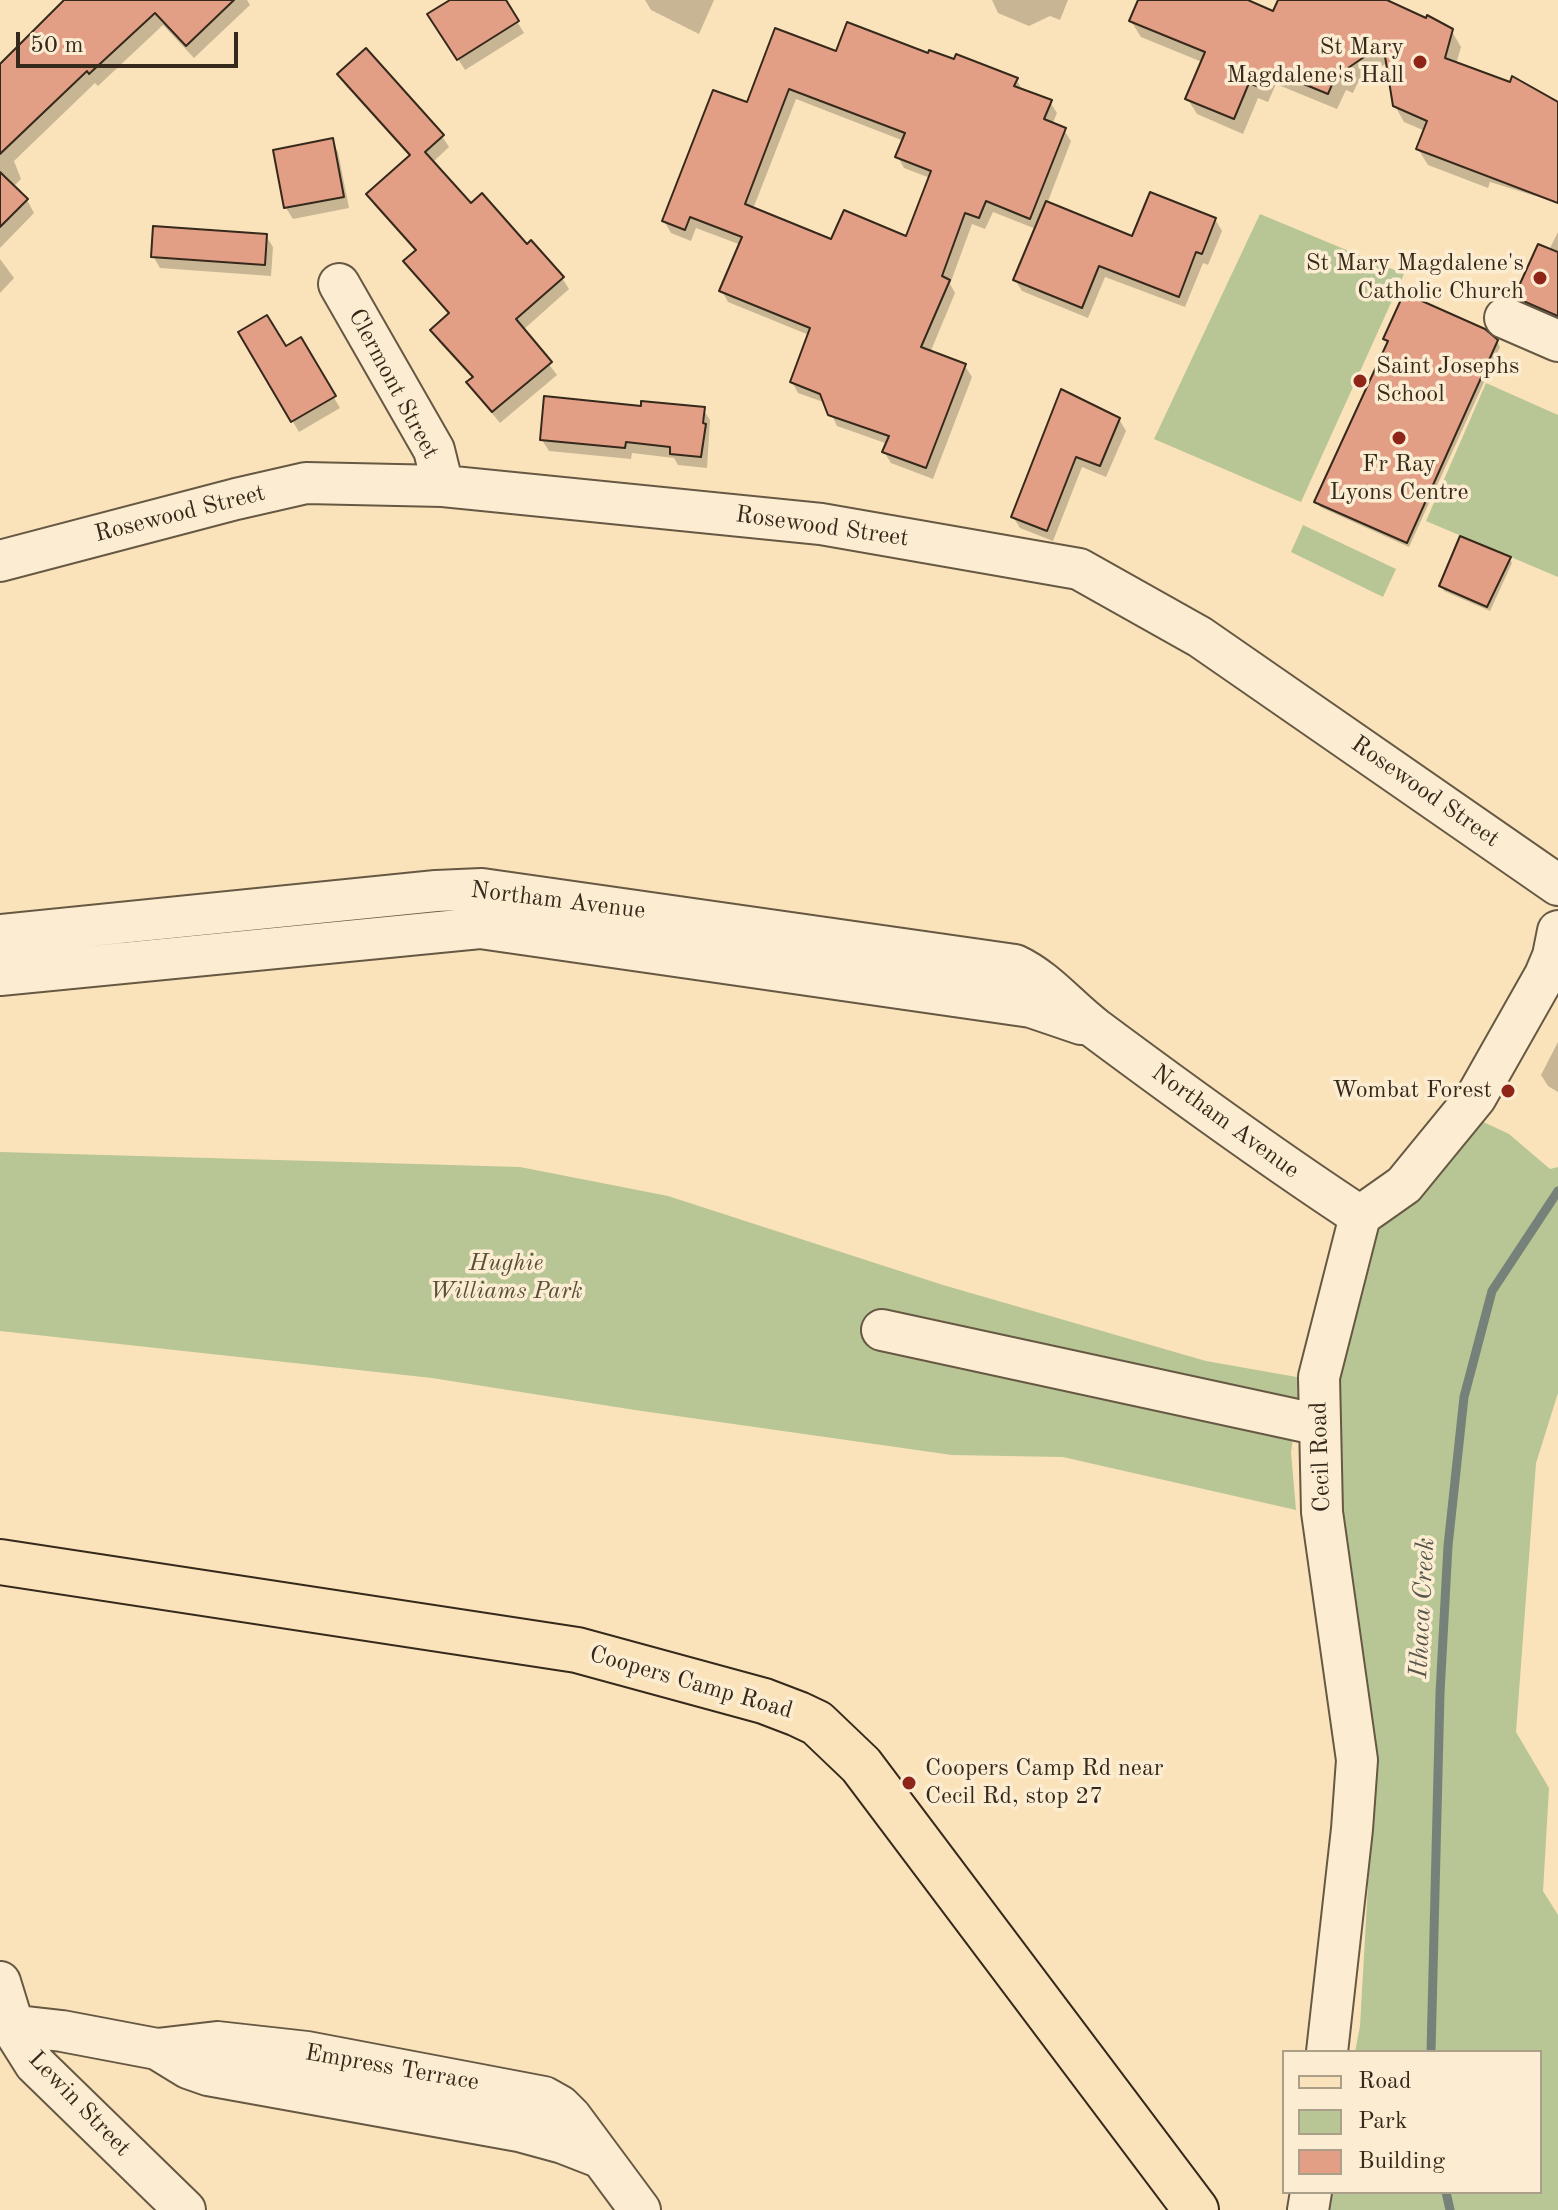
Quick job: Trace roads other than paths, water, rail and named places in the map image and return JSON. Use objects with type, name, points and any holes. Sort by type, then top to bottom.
[{"type":"main road","name":"Coopers Camp Road","points":[[0,1562],[577,1650],[764,1701],[817,1723],[861,1765],[1196,2210]]},
{"type":"street","name":"Clermont Street","points":[[339,284],[434,450],[443,486]]},
{"type":"street","points":[[1505,318],[1558,341]]},
{"type":"street","name":"Rosewood Street","points":[[0,561],[306,483],[443,486],[821,524],[1079,569],[1200,637],[1558,885]]},
{"type":"street","name":"Northam Avenue","points":[[0,935],[436,891],[501,890],[1015,965],[1048,985],[1092,1026],[1360,1216]]},
{"type":"street","name":"Northam Avenue","points":[[0,975],[439,930],[489,928],[1031,1007],[1092,1026]]},
{"type":"street","points":[[1360,1216],[1404,1185],[1476,1097],[1545,975],[1558,931]]},
{"type":"street","name":"Cecil Road","points":[[1327,2050],[1357,1760],[1322,1512],[1319,1377],[1360,1216]]},
{"type":"street","points":[[882,1330],[1320,1425]]},
{"type":"street","name":"Lewin Street","points":[[0,1982],[6,2024],[48,2079],[185,2210]]},
{"type":"street","name":"Empress Terrace","points":[[6,2024],[157,2049],[217,2042],[261,2046],[338,2057],[534,2095],[552,2101],[565,2111],[640,2210]]},
{"type":"waterway","name":"Ithaca Creek","points":[[1431,2050],[1440,1693],[1448,1546],[1464,1397],[1492,1291],[1558,1191]]},
{"type":"waterway","name":"Ithaca Creek","points":[[1446,2194],[1450,2210]]},
{"type":"place","name":"St Mary Magdalene's Hall","points":[[1420,62]]},
{"type":"place","name":"St Mary Magdalene's Catholic Church","points":[[1540,278]]},
{"type":"place","name":"Saint Josephs School","points":[[1360,381]]},
{"type":"place","name":"Fr Ray Lyons Centre","points":[[1399,438]]},
{"type":"place","name":"Wombat Forest","points":[[1508,1091]]},
{"type":"place","name":"Coopers Camp Rd near Cecil Rd, stop 27","points":[[909,1783]]},
{"type":"park label","name":"Hughie Williams Park","points":[[506,1278]]}]
